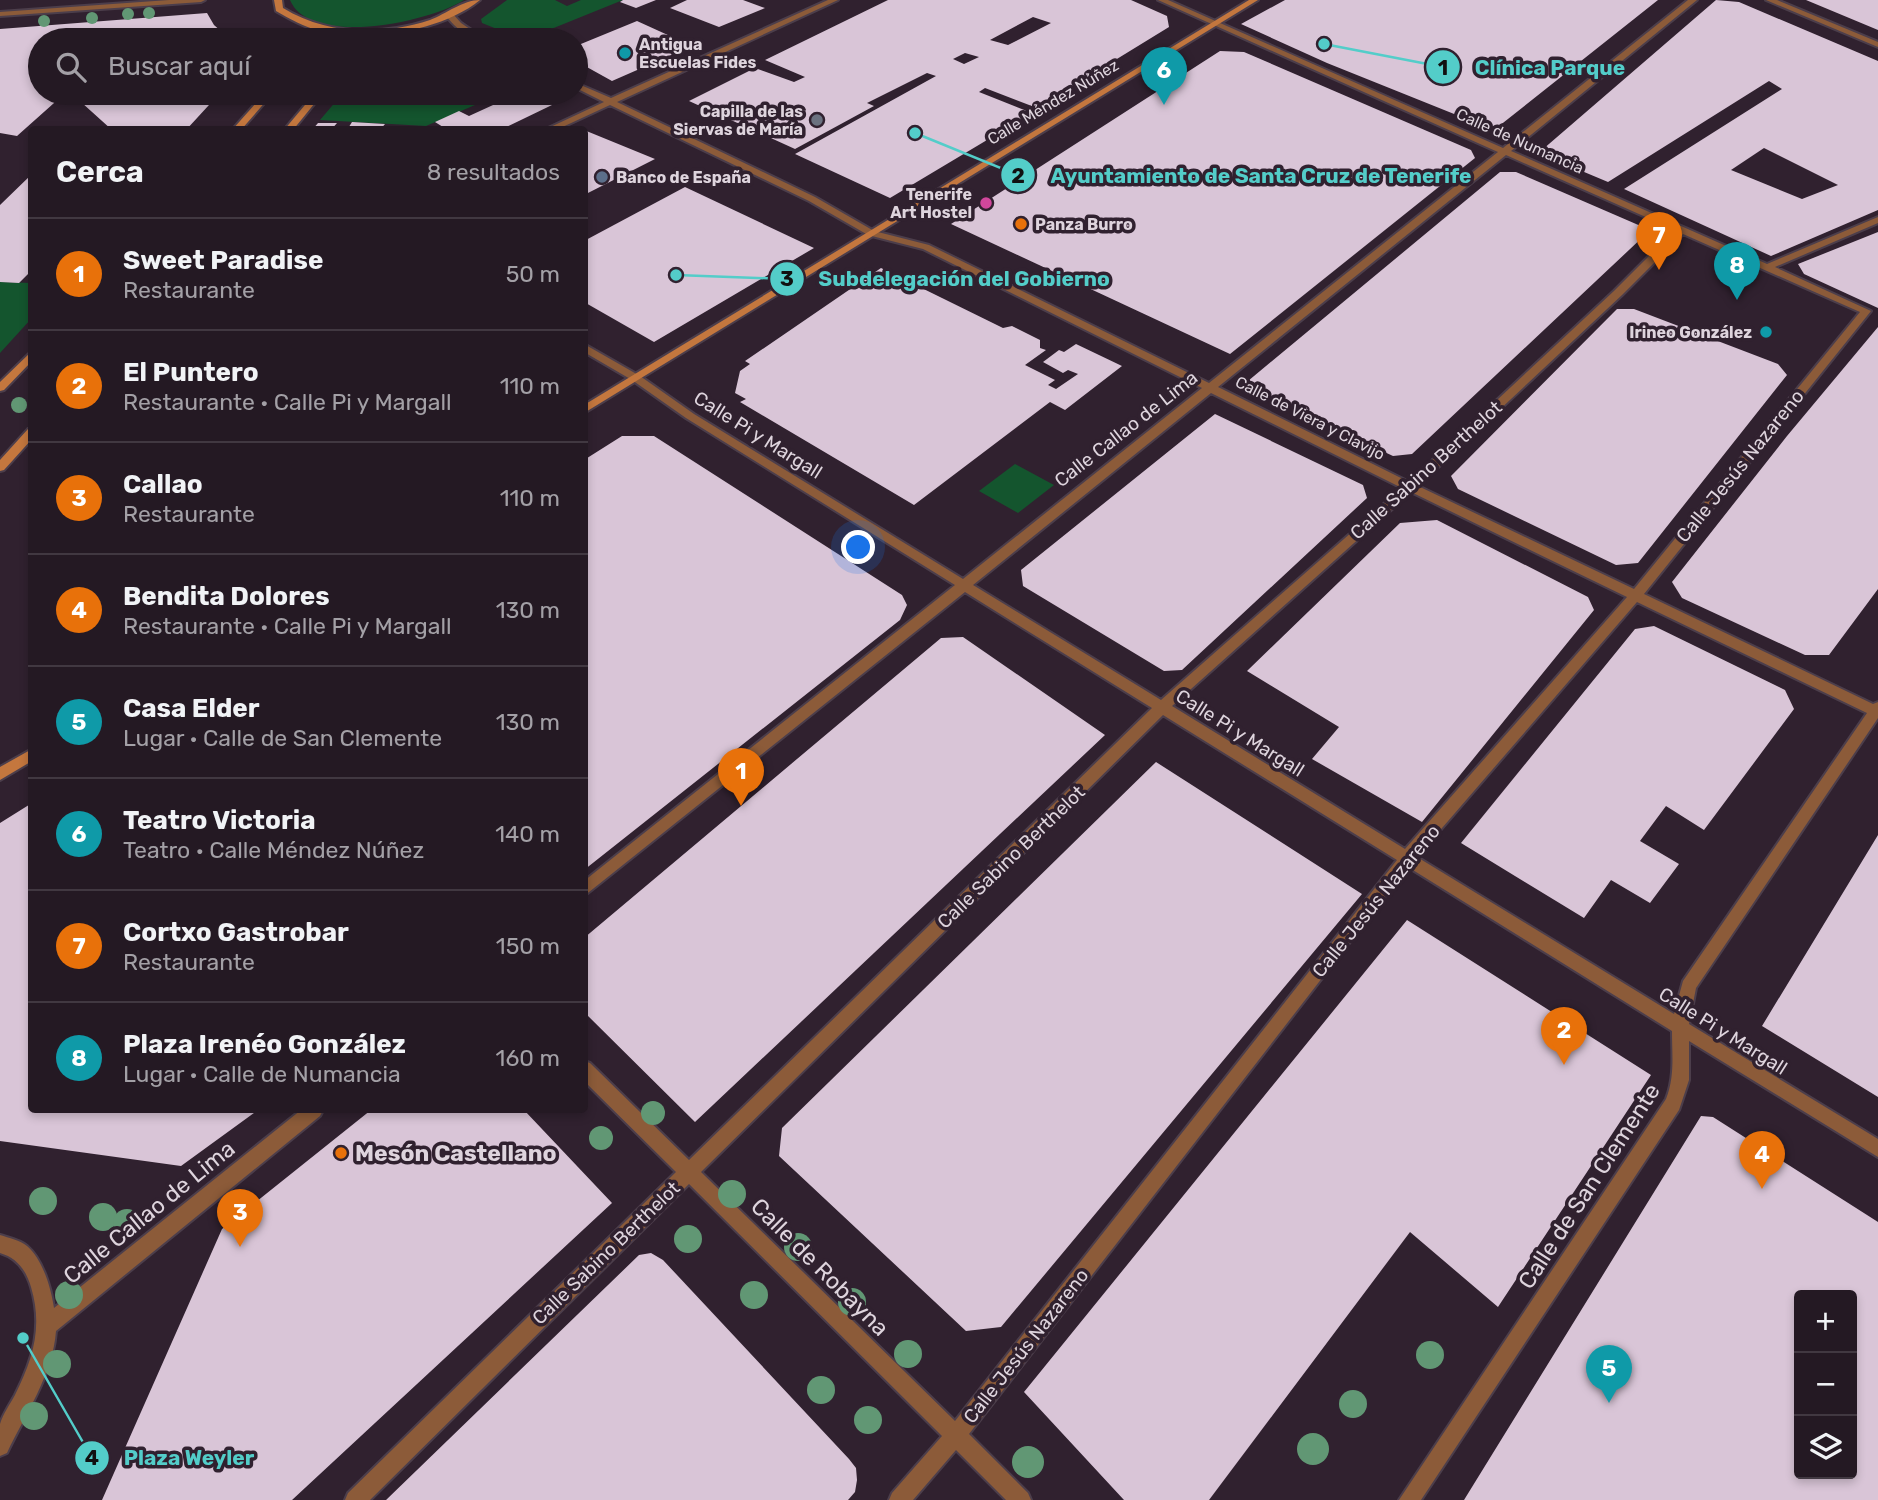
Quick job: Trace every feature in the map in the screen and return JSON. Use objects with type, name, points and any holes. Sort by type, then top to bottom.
[{"type":"street","points":[[0,14],[201,0]]},
{"type":"street","points":[[278,0],[279,9],[293,21],[313,28]]},
{"type":"street","points":[[402,28],[450,16],[476,0]]},
{"type":"street","points":[[556,126],[834,0]]},
{"type":"street","name":"Calle de Numancia","points":[[1162,0],[1866,311]]},
{"type":"street","name":"Calle Méndez Núñez","points":[[588,408],[1254,0]]},
{"type":"street","name":"Calle Callao de Lima","points":[[588,887],[1693,0]]},
{"type":"street","points":[[1770,0],[1878,45]]},
{"type":"street","points":[[450,16],[463,28]]},
{"type":"street","name":"Calle de Viera y Clavijo","points":[[588,91],[812,199],[871,233],[926,247],[1410,486],[1877,710]]},
{"type":"street","points":[[240,126],[259,105]]},
{"type":"street","points":[[291,126],[309,105]]},
{"type":"street","points":[[1768,267],[1878,220]]},
{"type":"street","name":"Calle Sabino Berthelot","points":[[355,1500],[1162,707],[1410,486],[1618,293],[1682,229]]},
{"type":"street","name":"Calle Jesús Nazareno","points":[[899,1500],[955,1436],[1406,859],[1636,595],[1866,311]]},
{"type":"street","name":"Calle Pi y Margall","points":[[588,349],[636,378],[690,416],[1878,1149]]},
{"type":"street","points":[[0,388],[28,358]]},
{"type":"street","points":[[0,467],[28,436]]},
{"type":"street","name":"Calle de San Clemente","points":[[1409,1500],[1673,1104],[1682,1082],[1684,1058],[1680,1027],[1689,986],[1877,710]]},
{"type":"street","points":[[0,774],[28,756]]},
{"type":"street","name":"Calle de Robayna","points":[[588,1073],[1021,1500]]},
{"type":"street","name":"Calle Callao de Lima","points":[[47,1326],[310,1113]]},
{"type":"street","points":[[0,1244],[20,1252],[32,1269],[41,1286],[47,1326],[44,1351],[0,1446]]},
{"type":"green space","points":[[290,0],[464,0],[425,16],[399,22],[345,27],[321,23],[302,15]]},
{"type":"green space","points":[[507,0],[555,0],[567,6],[581,0],[623,0],[554,28],[494,28],[482,23],[481,19]]},
{"type":"green space","points":[[333,105],[475,105],[426,126],[320,120]]},
{"type":"green space","points":[[0,282],[28,283],[28,322],[0,353]]},
{"type":"green space","points":[[1015,464],[1054,485],[1018,513],[979,491]]},
{"type":"building","points":[[656,0],[636,8],[620,2]]},
{"type":"building","points":[[687,0],[743,0],[765,8],[719,27],[670,8]]},
{"type":"building","points":[[888,0],[1131,0],[1167,16],[1169,27],[1037,108],[985,88],[979,92],[1032,113],[890,198],[795,154],[936,76],[927,73],[867,103],[874,106],[795,149],[689,101],[755,68],[794,82],[805,77],[765,60]],"holes":[[[1033,17],[1051,23],[1008,45],[990,40]],[[965,53],[979,57],[964,64],[953,59]]]},
{"type":"building","points":[[1285,0],[1658,0],[1494,130],[1327,63],[1241,24]]},
{"type":"building","points":[[1716,0],[1739,2],[1878,61],[1878,210],[1771,256],[1624,189],[1782,89],[1769,81],[1608,182],[1546,156],[1542,150]],"holes":[[[1764,148],[1838,185],[1802,199],[1731,170]]]},
{"type":"building","points":[[1806,0],[1878,0],[1878,30]]},
{"type":"building","points":[[207,13],[217,28],[28,28],[28,105],[52,105],[17,136],[0,133],[0,29]]},
{"type":"building","name":"Antigua Escuelas Fides","points":[[637,21],[692,46],[612,81],[588,68],[588,41]]},
{"type":"building","points":[[1220,51],[1244,52],[1471,150],[1475,158],[1230,354],[951,224]]},
{"type":"building","points":[[84,105],[209,105],[190,126],[108,126]]},
{"type":"building","points":[[493,105],[552,105],[508,126],[441,126],[435,122],[459,111],[469,116]]},
{"type":"building","points":[[352,122],[385,124],[383,126],[350,126]]},
{"type":"building","points":[[318,123],[337,123],[334,126],[315,126]]},
{"type":"building","name":"Banco de España","points":[[588,132],[655,159],[588,193]]},
{"type":"building","points":[[1500,172],[1516,172],[1643,227],[1646,234],[1412,454],[1393,456],[1251,390],[1248,381]]},
{"type":"building","points":[[28,178],[28,274],[19,283],[0,282],[0,205]]},
{"type":"building","points":[[685,187],[814,248],[654,342],[588,304],[588,239]]},
{"type":"building","points":[[1878,232],[1878,308],[1804,274],[1798,264]]},
{"type":"building","points":[[881,268],[1003,328],[1012,326],[1040,340],[1040,348],[1046,350],[1025,365],[1055,380],[1048,385],[1056,389],[1078,374],[1068,370],[1063,373],[1043,362],[1059,350],[1064,352],[1076,344],[1122,366],[1065,410],[1050,402],[914,505],[740,402],[746,399],[735,393],[740,371],[750,364],[745,361]]},
{"type":"building","points":[[1617,309],[1634,309],[1778,364],[1787,375],[1638,563],[1616,565],[1458,489],[1451,476]]},
{"type":"building","points":[[1878,327],[1878,589],[1829,655],[1805,655],[1682,598],[1672,582],[1787,436]]},
{"type":"building","points":[[1215,414],[1363,485],[1367,498],[1182,670],[1164,671],[1023,586],[1021,570]]},
{"type":"building","points":[[622,436],[654,436],[902,595],[907,605],[900,620],[588,867],[588,457]]},
{"type":"building","points":[[1437,520],[1588,597],[1594,610],[1422,822],[1312,759],[1339,727],[1247,671],[1400,523]]},
{"type":"building","points":[[1654,626],[1785,690],[1794,709],[1704,830],[1666,806],[1640,841],[1679,864],[1650,903],[1611,880],[1584,918],[1461,843],[1635,629]]},
{"type":"building","points":[[963,637],[1105,735],[695,1122],[588,1016],[588,935],[941,638]]},
{"type":"building","points":[[1156,762],[1362,894],[1001,1327],[966,1331],[779,1156],[782,1128]]},
{"type":"building","points":[[28,806],[28,1113],[254,1113],[181,1166],[0,1141],[0,823]]},
{"type":"building","points":[[1878,835],[1878,1097],[1762,1026]]},
{"type":"building","points":[[1407,920],[1651,1075],[1498,1307],[1410,1232],[1209,1500],[1124,1500],[1024,1392]]},
{"type":"building","points":[[367,1113],[527,1113],[612,1203],[292,1500],[102,1500],[222,1229]]},
{"type":"building","points":[[1701,1116],[1713,1117],[1878,1222],[1878,1500],[1464,1500]]},
{"type":"building","points":[[651,1253],[663,1260],[849,1459],[856,1468],[857,1480],[855,1492],[848,1500],[386,1500],[639,1255]]},
{"type":"place","name":"Clínica Parque","points":[[1324,44]]},
{"type":"place","name":"Antigua Escuelas Fides","points":[[625,53]]},
{"type":"place","name":"Teatro Victoria","points":[[1164,105]]},
{"type":"place","name":"Capilla de las Siervas de María","points":[[817,120]]},
{"type":"place","name":"Ayuntamiento de Santa Cruz de Tenerife","points":[[915,133]]},
{"type":"place","name":"Banco de España","points":[[602,177]]},
{"type":"place","name":"Tenerife Art Hostel","points":[[986,203]]},
{"type":"place","name":"Panza Burro","points":[[1021,224]]},
{"type":"place","name":"Cortxo Gastrobar","points":[[1659,270]]},
{"type":"place","name":"Subdelegación del Gobierno","points":[[676,275]]},
{"type":"place","name":"Plaza Irenéo González","points":[[1737,300]]},
{"type":"place","name":"Irineo González","points":[[1766,332]]},
{"type":"place","name":"Sweet Paradise","points":[[741,806]]},
{"type":"place","name":"El Puntero","points":[[1564,1065]]},
{"type":"place","name":"Mesón Castellano","points":[[341,1153]]},
{"type":"place","name":"Bendita Dolores","points":[[1762,1189]]},
{"type":"place","name":"Callao","points":[[240,1247]]},
{"type":"place","name":"Plaza Weyler","points":[[23,1338]]},
{"type":"place","name":"Casa Elder","points":[[1609,1403]]}]
